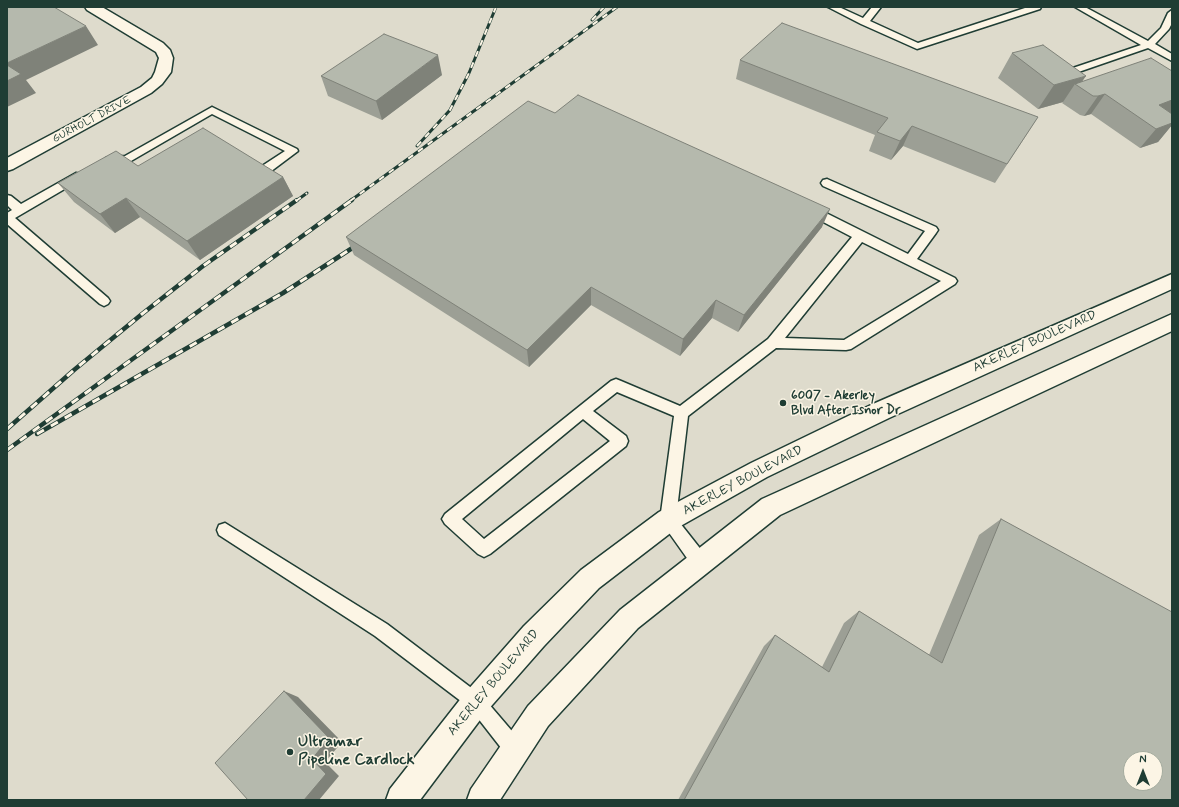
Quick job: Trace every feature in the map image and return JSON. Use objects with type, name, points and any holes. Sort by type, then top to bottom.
[{"type":"main road","name":"GURHOLT DRIVE","points":[[7,166],[146,90],[157,81],[163,72],[166,63],[165,53],[158,46],[92,7]]},
{"type":"main road","name":"AKERLEY BOULEVARD","points":[[401,800],[476,702],[534,636],[590,579],[668,520],[760,470],[881,411],[1172,281]]},
{"type":"main road","points":[[482,800],[538,716],[629,619],[771,507],[1172,322]]},
{"type":"lane","points":[[832,7],[917,46],[1037,7]]},
{"type":"lane","points":[[864,22],[877,7]]},
{"type":"lane","points":[[1079,7],[1172,58]]},
{"type":"lane","points":[[1051,78],[1149,45],[1165,29],[1172,13]]},
{"type":"lane","points":[[99,164],[106,160],[127,159],[212,110],[293,151],[266,169]]},
{"type":"lane","points":[[86,171],[7,218],[104,301]]},
{"type":"lane","points":[[827,183],[932,230],[910,260]]},
{"type":"lane","points":[[7,199],[20,210]]},
{"type":"lane","points":[[773,343],[846,345],[952,281],[802,207]]},
{"type":"lane","points":[[700,562],[668,520],[681,413],[773,343],[860,236]]},
{"type":"lane","points":[[583,411],[621,441],[484,549],[450,519],[532,452],[583,411],[616,385],[681,413]]},
{"type":"lane","points":[[225,530],[381,630],[476,702],[516,751]]},
{"type":"shaded area","points":[[7,7],[1172,7],[1172,800],[7,800]]},
{"type":"building","points":[[7,7],[54,7],[86,26],[7,63]]},
{"type":"building","points":[[782,23],[1038,117],[1007,164],[912,126],[900,141],[877,132],[888,118],[740,60]]},
{"type":"building","points":[[384,34],[438,55],[376,101],[321,76]]},
{"type":"building","points":[[1043,45],[1086,76],[1054,85],[1012,53]]},
{"type":"building","points":[[1151,58],[1172,71],[1172,100],[1159,105],[1172,114],[1172,123],[1156,129],[1105,94],[1093,96],[1075,84]]},
{"type":"building","points":[[7,65],[21,74],[7,81]]},
{"type":"building","points":[[578,95],[830,209],[744,315],[716,300],[683,339],[591,287],[527,350],[346,237],[528,101],[555,113]]},
{"type":"building","points":[[203,128],[283,177],[187,241],[126,198],[100,214],[58,183],[116,151],[138,166]]},
{"type":"building","points":[[1001,519],[1172,612],[1172,800],[684,800],[775,635],[829,672],[859,611],[942,663]]},
{"type":"building","name":"Ultramar Pipeline Cardlock","points":[[284,691],[329,738],[312,759],[326,774],[304,800],[248,800],[215,763]]},
{"type":"railway","points":[[417,146],[450,110],[469,73],[496,7]]},
{"type":"railway","points":[[592,20],[604,7]]},
{"type":"railway","points":[[350,201],[617,7]]},
{"type":"railway","points":[[296,201],[307,193]]},
{"type":"railway","points":[[7,429],[74,370],[142,314],[203,266],[297,200]]},
{"type":"railway","points":[[7,450],[352,200]]},
{"type":"railway","points":[[37,434],[283,293],[360,243]]},
{"type":"place","name":"6007 - Akerley Blvd After Isnor Dr","points":[[783,403]]},
{"type":"place","name":"Ultramar Pipeline Cardlock","points":[[290,752]]}]
